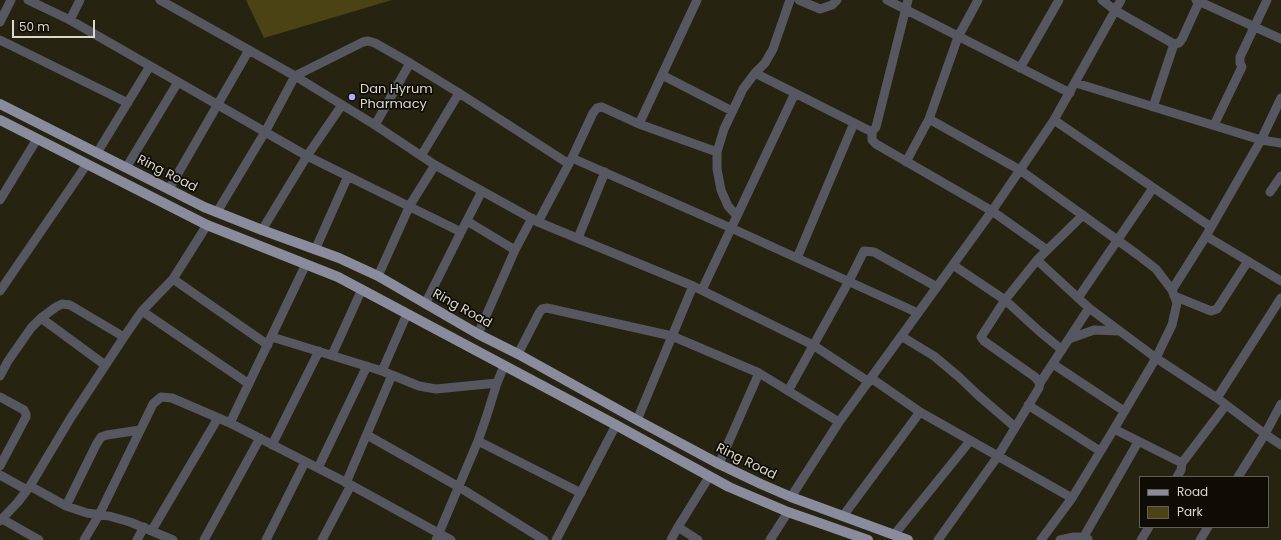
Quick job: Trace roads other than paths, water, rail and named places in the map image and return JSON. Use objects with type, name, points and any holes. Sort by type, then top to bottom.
[{"type":"main road","name":"Ring Road","points":[[0,104],[97,154],[217,212],[339,258],[378,276],[478,334],[518,354],[720,464],[761,484],[791,497],[908,540]]},
{"type":"main road","points":[[0,120],[207,225],[338,277],[729,487],[788,512],[868,540]]},
{"type":"street","points":[[0,22],[11,0]]},
{"type":"street","points":[[28,0],[70,20],[307,156],[410,205],[461,232]]},
{"type":"street","points":[[70,20],[80,0]]},
{"type":"street","points":[[160,0],[342,104],[435,165],[535,220],[702,290],[813,345],[920,412],[1072,498]]},
{"type":"street","points":[[639,124],[697,0]]},
{"type":"street","points":[[737,216],[728,206],[721,190],[717,169],[717,152],[724,128],[742,90],[765,63],[773,49],[790,0]]},
{"type":"street","points":[[799,0],[820,8],[832,5],[837,0]]},
{"type":"street","points":[[887,0],[1070,93]]},
{"type":"street","points":[[908,0],[876,127],[872,132],[872,140],[906,162],[992,211],[1047,250]]},
{"type":"street","points":[[906,162],[929,119],[958,37],[978,0]]},
{"type":"street","points":[[1020,68],[1059,0]]},
{"type":"street","points":[[1102,0],[1116,10],[1174,44],[1179,43],[1182,39],[1198,1],[1281,39]]},
{"type":"street","points":[[791,497],[839,422],[992,211],[1054,120],[1121,0]]},
{"type":"street","points":[[1214,125],[1240,73],[1242,67],[1240,57],[1267,0]]},
{"type":"street","points":[[0,40],[128,103]]},
{"type":"street","points":[[217,212],[265,132],[295,76],[363,42],[368,41],[375,43],[410,63],[570,161],[605,172],[918,312]]},
{"type":"street","points":[[1153,106],[1174,44]]},
{"type":"street","points":[[169,189],[249,50]]},
{"type":"street","points":[[375,125],[410,63]]},
{"type":"street","points":[[97,154],[150,66]]},
{"type":"street","points":[[755,73],[872,132]]},
{"type":"street","points":[[662,75],[732,111]]},
{"type":"street","points":[[126,168],[178,82]]},
{"type":"street","points":[[1076,83],[1261,140],[1281,143]]},
{"type":"street","points":[[421,156],[459,93]]},
{"type":"street","points":[[702,290],[795,93]]},
{"type":"street","points":[[1173,293],[1261,140],[1281,98]]},
{"type":"street","points":[[262,230],[307,156],[342,104]]},
{"type":"street","points":[[478,334],[515,250],[535,220],[570,161],[593,112],[597,108],[602,107],[639,124],[717,152]]},
{"type":"street","points":[[929,119],[1020,170],[1156,269],[1173,293],[1177,303],[1172,325],[1156,358],[1072,498],[1042,539]]},
{"type":"street","points":[[1054,120],[1211,227]]},
{"type":"street","points":[[797,258],[854,123]]},
{"type":"street","points":[[0,200],[37,139]]},
{"type":"street","points":[[0,291],[86,164]]},
{"type":"street","points":[[378,276],[410,205],[435,165]]},
{"type":"street","points":[[578,238],[605,172]]},
{"type":"street","points":[[315,250],[348,176]]},
{"type":"street","points":[[1270,192],[1281,176]]},
{"type":"street","points":[[1078,298],[1153,188]]},
{"type":"street","points":[[426,304],[482,191]]},
{"type":"street","points":[[1040,382],[984,342],[981,337],[1005,300],[1037,260],[1083,216]]},
{"type":"street","points":[[466,221],[515,250]]},
{"type":"street","points":[[39,540],[1,520],[29,488],[70,419],[105,365],[142,311],[173,279],[207,225]]},
{"type":"street","points":[[1206,236],[1281,281]]},
{"type":"street","points":[[788,390],[849,281],[864,251],[874,252],[936,287]]},
{"type":"street","points":[[1037,260],[1089,308],[1156,358],[1217,398],[1265,434],[1281,444]]},
{"type":"street","points":[[1173,293],[1211,311],[1217,309],[1248,261]]},
{"type":"street","points":[[230,423],[306,264]]},
{"type":"street","points":[[953,265],[1005,300],[1062,350]]},
{"type":"street","points":[[173,279],[270,341],[319,351],[382,371],[419,386],[436,389],[497,383]]},
{"type":"street","points":[[637,420],[693,286]]},
{"type":"street","points":[[332,355],[362,290]]},
{"type":"street","points":[[1217,398],[1281,298]]},
{"type":"street","points":[[0,376],[8,361],[27,334],[41,318],[62,304],[70,305],[124,337]]},
{"type":"street","points":[[518,354],[539,313],[542,309],[547,308],[672,336],[759,373],[839,422]]},
{"type":"street","points":[[938,540],[998,456],[1039,388],[1040,382],[1089,308]]},
{"type":"street","points":[[142,311],[249,384]]},
{"type":"street","points":[[382,371],[407,314]]},
{"type":"street","points":[[41,318],[105,365]]},
{"type":"street","points":[[1069,339],[1094,330],[1120,331]]},
{"type":"street","points":[[901,336],[934,356],[1015,427]]},
{"type":"street","points":[[272,445],[319,351]]},
{"type":"street","points":[[1053,364],[1124,411]]},
{"type":"street","points":[[318,468],[367,366]]},
{"type":"street","points":[[438,537],[478,441],[504,366]]},
{"type":"street","points":[[720,464],[759,373]]},
{"type":"street","points":[[322,540],[348,484],[392,375]]},
{"type":"street","points":[[0,397],[24,410],[26,418],[0,466]]},
{"type":"street","points":[[84,540],[99,514],[153,404],[161,397],[172,398],[230,423],[348,484],[438,537],[451,540]]},
{"type":"street","points":[[1239,476],[1265,434],[1281,404]]},
{"type":"street","points":[[1028,405],[1100,451]]},
{"type":"street","points":[[1178,476],[1181,470],[1182,463],[1226,405]]},
{"type":"street","points":[[843,516],[920,412]]},
{"type":"street","points":[[137,540],[148,528],[218,418]]},
{"type":"street","points":[[556,540],[616,425]]},
{"type":"street","points":[[1114,429],[1182,463]]},
{"type":"street","points":[[66,506],[101,437],[140,430]]},
{"type":"street","points":[[367,435],[459,487],[544,540]]},
{"type":"street","points":[[204,540],[260,438]]},
{"type":"street","points":[[478,441],[581,492]]},
{"type":"street","points":[[894,534],[970,441]]},
{"type":"street","points":[[1060,540],[1074,537],[1085,539],[1138,442]]},
{"type":"street","points":[[266,540],[305,462]]},
{"type":"street","points":[[0,475],[66,506],[87,513],[99,514],[130,522],[148,528],[173,540]]},
{"type":"street","points":[[671,540],[709,477]]},
{"type":"street","points":[[770,540],[788,512]]},
{"type":"street","points":[[678,527],[698,540]]},
{"type":"street","points":[[1141,540],[1147,528]]},
{"type":"street","points":[[1200,540],[1207,528]]},
{"type":"street","points":[[1042,539],[1057,540]]},
{"type":"place","name":"Dan Hyrum Pharmacy","points":[[352,97]]}]
